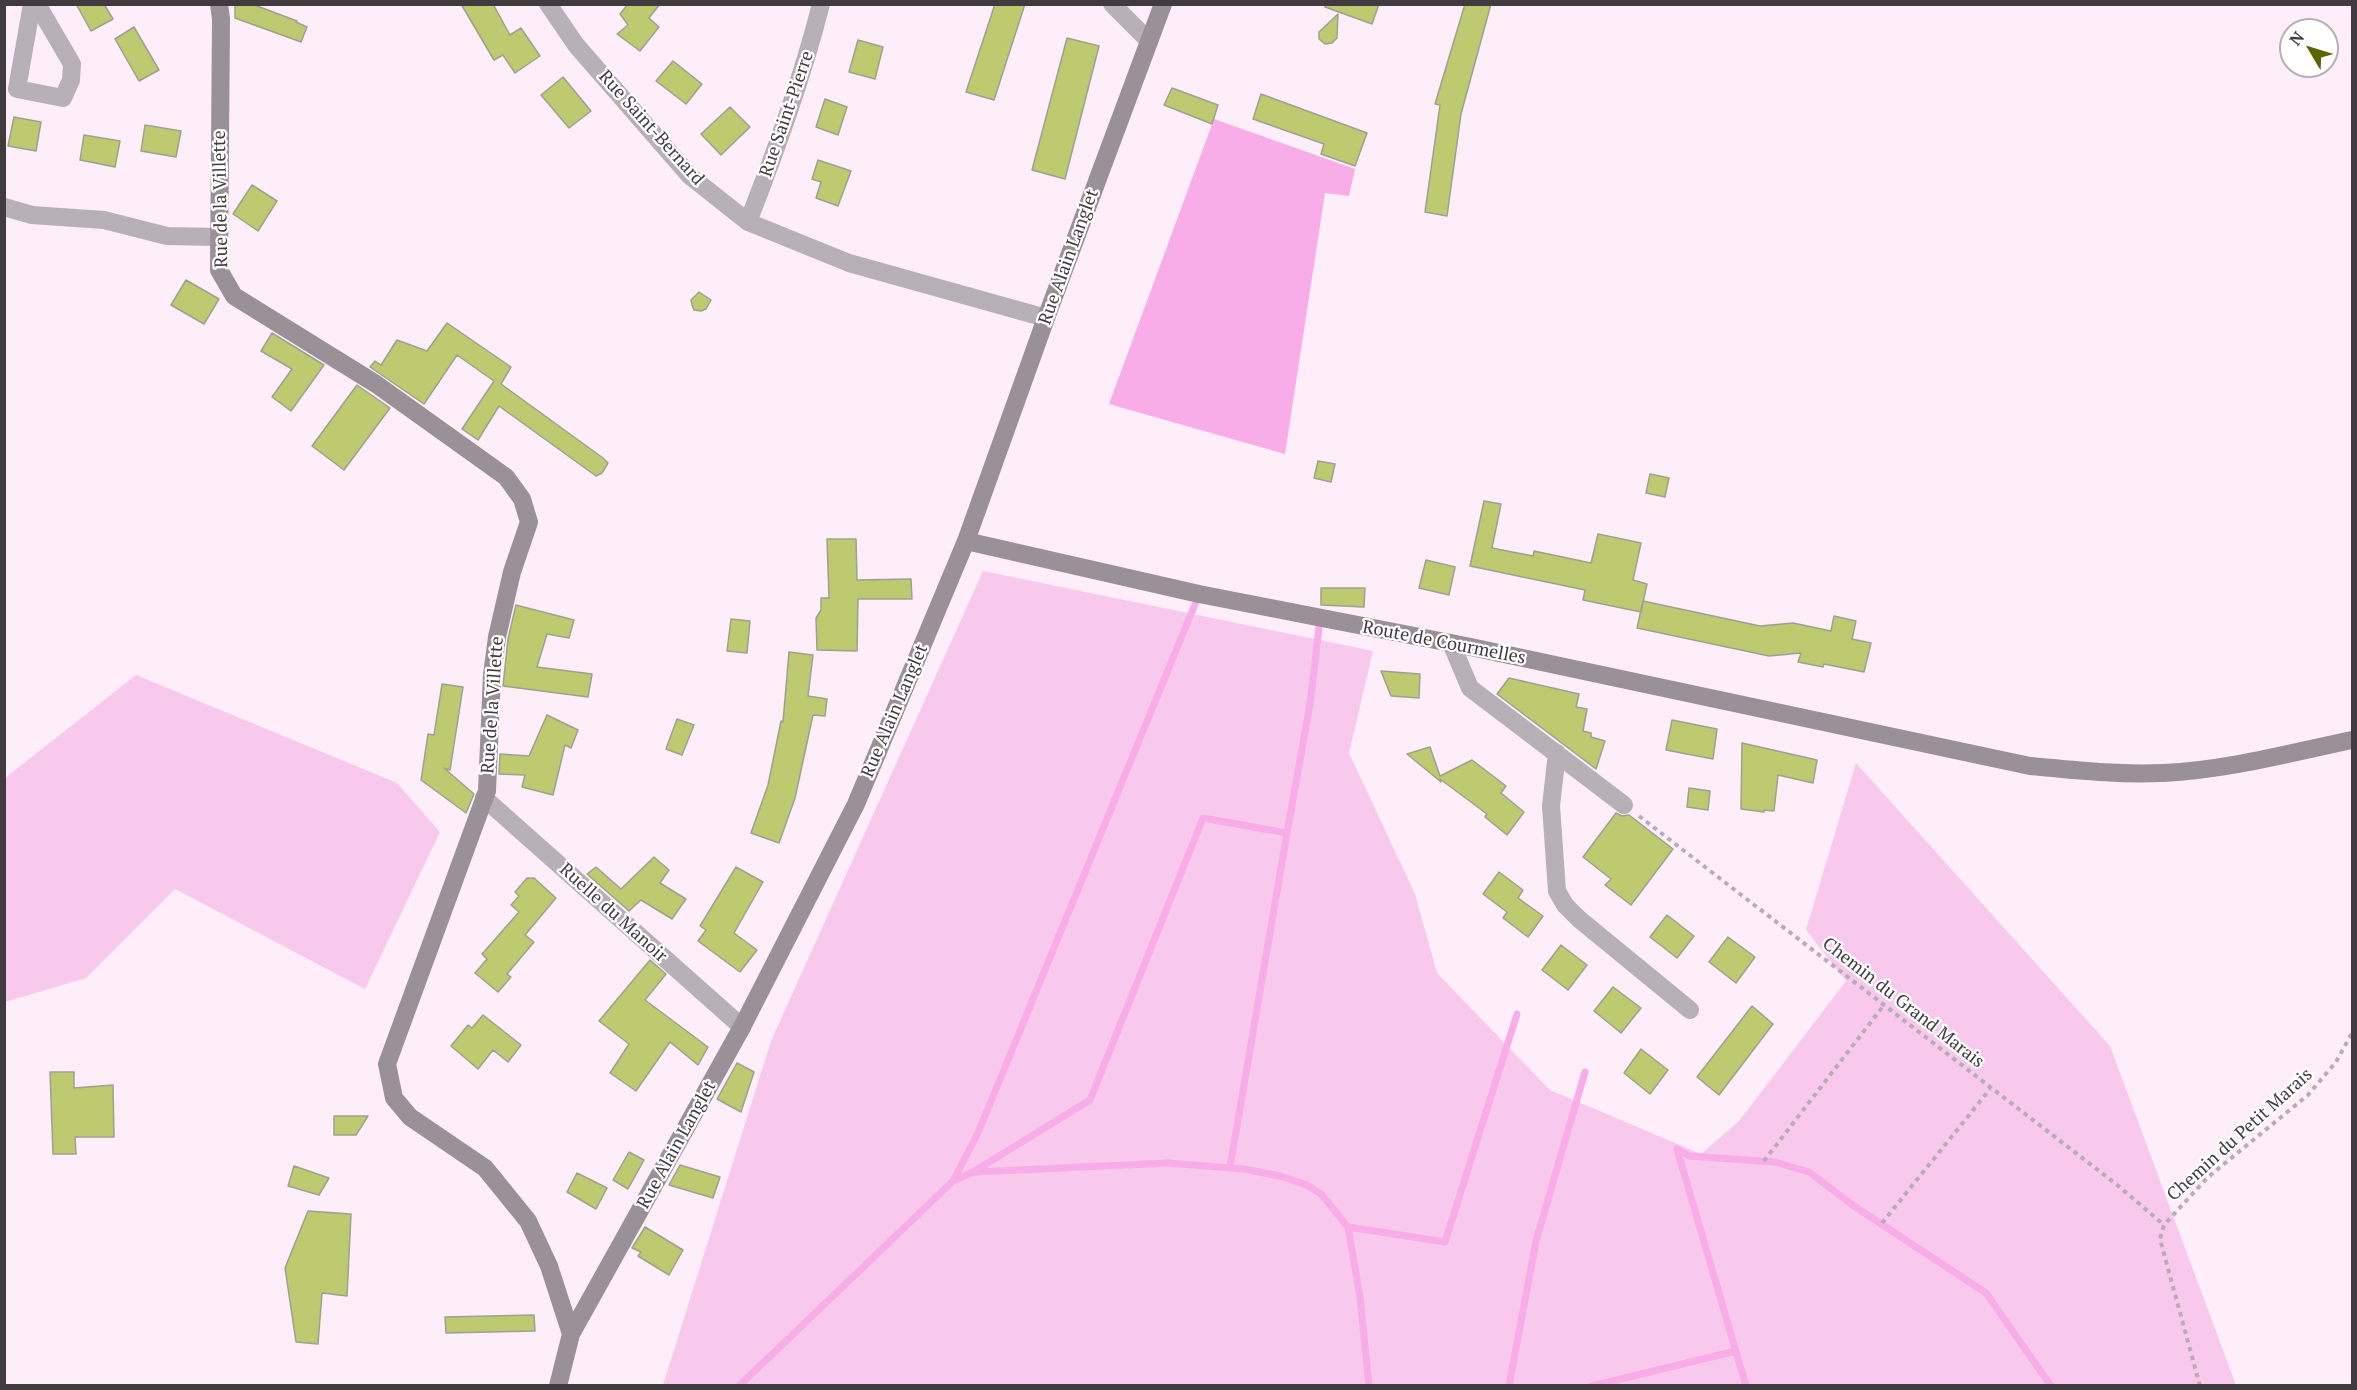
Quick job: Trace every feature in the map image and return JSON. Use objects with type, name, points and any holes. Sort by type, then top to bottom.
[{"type":"street","points":[[32,4],[10,88],[63,98],[71,80],[72,64],[37,4]]},
{"type":"street","name":"Rue de la Villette","points":[[219,4],[221,19],[219,270],[234,296],[376,384],[457,440],[506,477],[522,499],[528,522],[512,572],[496,637],[487,791],[387,1065],[394,1098],[410,1117],[485,1168],[528,1221],[549,1266],[571,1334]]},
{"type":"street","name":"Rue Saint-Bernard","points":[[548,4],[576,45],[690,176],[748,222],[849,263],[1046,318]]},
{"type":"street","name":"Rue Saint-Pierre","points":[[748,222],[780,140],[812,42],[820,4]]},
{"type":"street","points":[[1112,4],[1149,41]]},
{"type":"street","name":"Rue Alain Langlet","points":[[558,1386],[571,1334],[742,1027],[856,804],[966,541],[1163,4]]},
{"type":"street","points":[[4,207],[32,215],[104,220],[167,236],[218,237]]},
{"type":"street","name":"Route de Courmelles","points":[[966,541],[1204,595],[1451,643],[1922,745],[2030,766],[2112,774],[2165,773],[2237,764],[2352,740]]},
{"type":"street","points":[[1451,643],[1470,688],[1624,805]]},
{"type":"street","points":[[1557,753],[1551,806],[1557,891],[1565,905],[1579,919],[1690,1010]]},
{"type":"street","name":"Ruelle du Manoir","points":[[484,798],[742,1027]]},
{"type":"path","name":"Chemin du Grand Marais","points":[[1624,805],[2116,1184],[2164,1225]]},
{"type":"path","points":[[1764,1161],[1884,1005]]},
{"type":"path","name":"Chemin du Petit Marais","points":[[2164,1225],[2207,1178],[2308,1095],[2336,1062],[2352,1033]]},
{"type":"path","points":[[1882,1223],[1990,1089]]},
{"type":"path","points":[[2164,1225],[2160,1239],[2200,1386]]},
{"type":"shaded area","points":[[1214,119],[1355,169],[1349,196],[1325,193],[1285,454],[1109,404]]},
{"type":"shaded area","points":[[983,571],[1373,651],[1349,753],[1415,894],[1437,973],[1550,1090],[1701,1154],[1739,1121],[1846,981],[1806,930],[1856,763],[2110,1046],[2236,1385],[663,1385],[771,1041]]},
{"type":"shaded area","points":[[136,675],[397,783],[440,832],[365,989],[175,889],[86,978],[5,1002],[5,778]]},
{"type":"building","points":[[76,4],[104,4],[113,19],[91,31]]},
{"type":"building","points":[[235,4],[252,4],[297,21],[307,27],[301,42],[235,18]]},
{"type":"building","points":[[461,4],[493,4],[510,35],[521,28],[540,56],[515,73],[503,55],[494,60]]},
{"type":"building","points":[[628,4],[660,4],[649,18],[659,27],[640,51],[617,34],[628,25],[620,14]]},
{"type":"building","points":[[995,4],[1025,4],[994,100],[966,92]]},
{"type":"building","points":[[1325,4],[1379,4],[1372,24],[1325,7]]},
{"type":"building","points":[[1465,4],[1491,4],[1461,114],[1447,216],[1425,212],[1440,105],[1435,104]]},
{"type":"building","points":[[1338,14],[1337,38],[1332,43],[1325,44],[1319,39],[1319,32]]},
{"type":"building","points":[[134,27],[159,70],[139,81],[115,39]]},
{"type":"building","points":[[1067,38],[1099,46],[1065,179],[1032,170]]},
{"type":"building","points":[[858,40],[883,47],[875,79],[849,72]]},
{"type":"building","points":[[673,61],[702,84],[686,104],[656,81]]},
{"type":"building","points":[[563,77],[591,111],[569,128],[541,95]]},
{"type":"building","points":[[1172,88],[1218,105],[1212,124],[1164,105]]},
{"type":"building","points":[[1261,94],[1367,133],[1355,166],[1321,154],[1324,144],[1253,119]]},
{"type":"building","points":[[825,99],[847,107],[838,135],[816,127]]},
{"type":"building","points":[[730,107],[750,127],[721,155],[701,134]]},
{"type":"building","points":[[14,117],[41,122],[36,151],[8,146]]},
{"type":"building","points":[[145,125],[181,131],[176,157],[141,151]]},
{"type":"building","points":[[84,135],[120,141],[115,167],[80,160]]},
{"type":"building","points":[[818,160],[851,171],[838,206],[816,198],[821,182],[812,179]]},
{"type":"building","points":[[252,185],[277,201],[258,231],[233,214]]},
{"type":"building","points":[[186,280],[219,299],[204,324],[171,305]]},
{"type":"building","points":[[699,292],[711,300],[706,309],[701,311],[694,310],[691,300]]},
{"type":"building","points":[[447,323],[511,367],[501,384],[603,458],[608,463],[602,473],[596,476],[499,406],[478,440],[462,429],[494,381],[457,355],[424,404],[370,367],[375,361],[381,365],[397,340],[427,351]]},
{"type":"building","points":[[272,333],[324,365],[291,411],[272,397],[292,369],[261,351]]},
{"type":"building","points":[[357,385],[390,408],[344,470],[312,446]]},
{"type":"building","points":[[1318,461],[1335,464],[1331,482],[1314,478]]},
{"type":"building","points":[[1650,474],[1669,478],[1665,497],[1646,493]]},
{"type":"building","points":[[1484,501],[1501,504],[1492,548],[1533,556],[1534,551],[1591,563],[1598,534],[1641,543],[1633,580],[1647,584],[1641,612],[1583,600],[1585,590],[1470,566]]},
{"type":"building","points":[[827,539],[856,539],[857,580],[911,579],[912,599],[858,599],[857,651],[817,650],[816,618],[821,610],[821,598],[829,598]]},
{"type":"building","points":[[1426,560],[1455,567],[1449,595],[1419,588]]},
{"type":"building","points":[[1321,588],[1365,588],[1364,607],[1321,605]]},
{"type":"building","points":[[1643,601],[1760,626],[1793,623],[1831,631],[1834,616],[1856,621],[1852,639],[1871,643],[1864,672],[1824,664],[1823,667],[1798,662],[1801,653],[1769,656],[1637,628]]},
{"type":"building","points":[[516,605],[574,620],[569,638],[547,634],[537,667],[592,674],[588,697],[503,686],[508,639]]},
{"type":"building","points":[[731,619],[750,621],[747,653],[727,651]]},
{"type":"building","points":[[789,652],[813,655],[808,696],[827,699],[825,716],[813,715],[795,798],[779,843],[751,833],[768,785],[781,721],[783,722]]},
{"type":"building","points":[[1381,671],[1420,674],[1419,698],[1391,696]]},
{"type":"building","points":[[1509,678],[1579,694],[1576,707],[1587,709],[1583,731],[1591,733],[1591,737],[1605,741],[1596,769],[1497,694]]},
{"type":"building","points":[[442,684],[463,687],[450,770],[444,768],[474,794],[466,813],[421,780],[428,734],[434,735]]},
{"type":"building","points":[[547,715],[578,730],[571,748],[565,745],[553,795],[522,787],[525,775],[499,774],[500,754],[529,756]]},
{"type":"building","points":[[677,719],[694,725],[682,755],[666,749]]},
{"type":"building","points":[[1672,720],[1717,729],[1713,759],[1666,750]]},
{"type":"building","points":[[1742,743],[1817,760],[1813,783],[1778,775],[1774,811],[1741,809]]},
{"type":"building","points":[[1430,747],[1440,776],[1472,760],[1506,786],[1501,793],[1524,812],[1507,835],[1485,817],[1487,814],[1440,779],[1441,782],[1407,754]]},
{"type":"building","points":[[1689,788],[1710,791],[1708,810],[1687,807]]},
{"type":"building","points":[[1616,813],[1622,816],[1629,815],[1673,849],[1631,905],[1605,885],[1611,879],[1583,857]]},
{"type":"building","points":[[654,857],[669,870],[660,883],[686,899],[672,919],[641,900],[629,911],[587,874],[596,867],[621,889]]},
{"type":"building","points":[[736,867],[763,882],[734,933],[757,950],[740,972],[698,941],[706,930],[700,926]]},
{"type":"building","points":[[1499,872],[1523,890],[1518,898],[1543,916],[1528,937],[1503,918],[1507,912],[1483,894]]},
{"type":"building","points":[[527,878],[534,878],[556,898],[525,935],[534,942],[507,974],[511,977],[498,992],[475,973],[487,959],[482,954],[519,912],[511,905],[519,896],[515,892]]},
{"type":"building","points":[[1667,915],[1694,936],[1677,958],[1650,937]]},
{"type":"building","points":[[1728,937],[1755,957],[1736,983],[1709,962]]},
{"type":"building","points":[[1561,945],[1587,965],[1568,990],[1542,970]]},
{"type":"building","points":[[650,960],[666,974],[645,1000],[708,1047],[698,1065],[670,1042],[636,1091],[610,1073],[629,1044],[599,1021]]},
{"type":"building","points":[[1613,987],[1641,1008],[1621,1033],[1594,1011]]},
{"type":"building","points":[[1752,1006],[1773,1024],[1719,1095],[1697,1077]]},
{"type":"building","points":[[483,1015],[521,1045],[508,1062],[493,1050],[478,1069],[451,1046],[468,1025],[472,1028]]},
{"type":"building","points":[[1641,1049],[1668,1070],[1650,1094],[1624,1073]]},
{"type":"building","points":[[737,1063],[754,1072],[741,1112],[717,1099]]},
{"type":"building","points":[[50,1072],[74,1072],[74,1088],[113,1085],[114,1137],[75,1137],[76,1154],[53,1154]]},
{"type":"building","points":[[334,1116],[368,1116],[356,1135],[334,1135]]},
{"type":"building","points":[[629,1152],[644,1160],[628,1189],[613,1180]]},
{"type":"building","points":[[680,1165],[720,1177],[713,1198],[669,1185]]},
{"type":"building","points":[[294,1166],[329,1178],[319,1195],[288,1186]]},
{"type":"building","points":[[577,1173],[607,1188],[596,1209],[567,1192]]},
{"type":"building","points":[[308,1211],[351,1214],[347,1296],[322,1293],[318,1344],[296,1342],[285,1268]]},
{"type":"building","points":[[645,1227],[683,1250],[669,1275],[638,1256],[641,1252],[632,1248]]},
{"type":"building","points":[[534,1315],[535,1331],[446,1333],[445,1317]]},
{"type":"waterway","points":[[953,1181],[978,1133],[1198,597]]},
{"type":"waterway","points":[[739,1386],[953,1181],[973,1172],[1090,1100],[1203,818],[1287,833],[1310,704],[1320,619]]},
{"type":"waterway","points":[[1230,1167],[1287,833]]},
{"type":"waterway","points":[[1348,1227],[1445,1242],[1517,1014]]},
{"type":"waterway","points":[[1509,1386],[1536,1241],[1585,1072]]},
{"type":"waterway","points":[[1677,1149],[1689,1156],[1775,1162],[1809,1172],[1854,1206],[1986,1293],[2051,1386]]},
{"type":"waterway","points":[[1677,1149],[1746,1386]]},
{"type":"waterway","points":[[976,1172],[1168,1163],[1244,1169],[1280,1176],[1307,1185],[1321,1194],[1348,1227],[1360,1297],[1369,1386]]},
{"type":"waterway","points":[[1592,1386],[1736,1351]]}]
